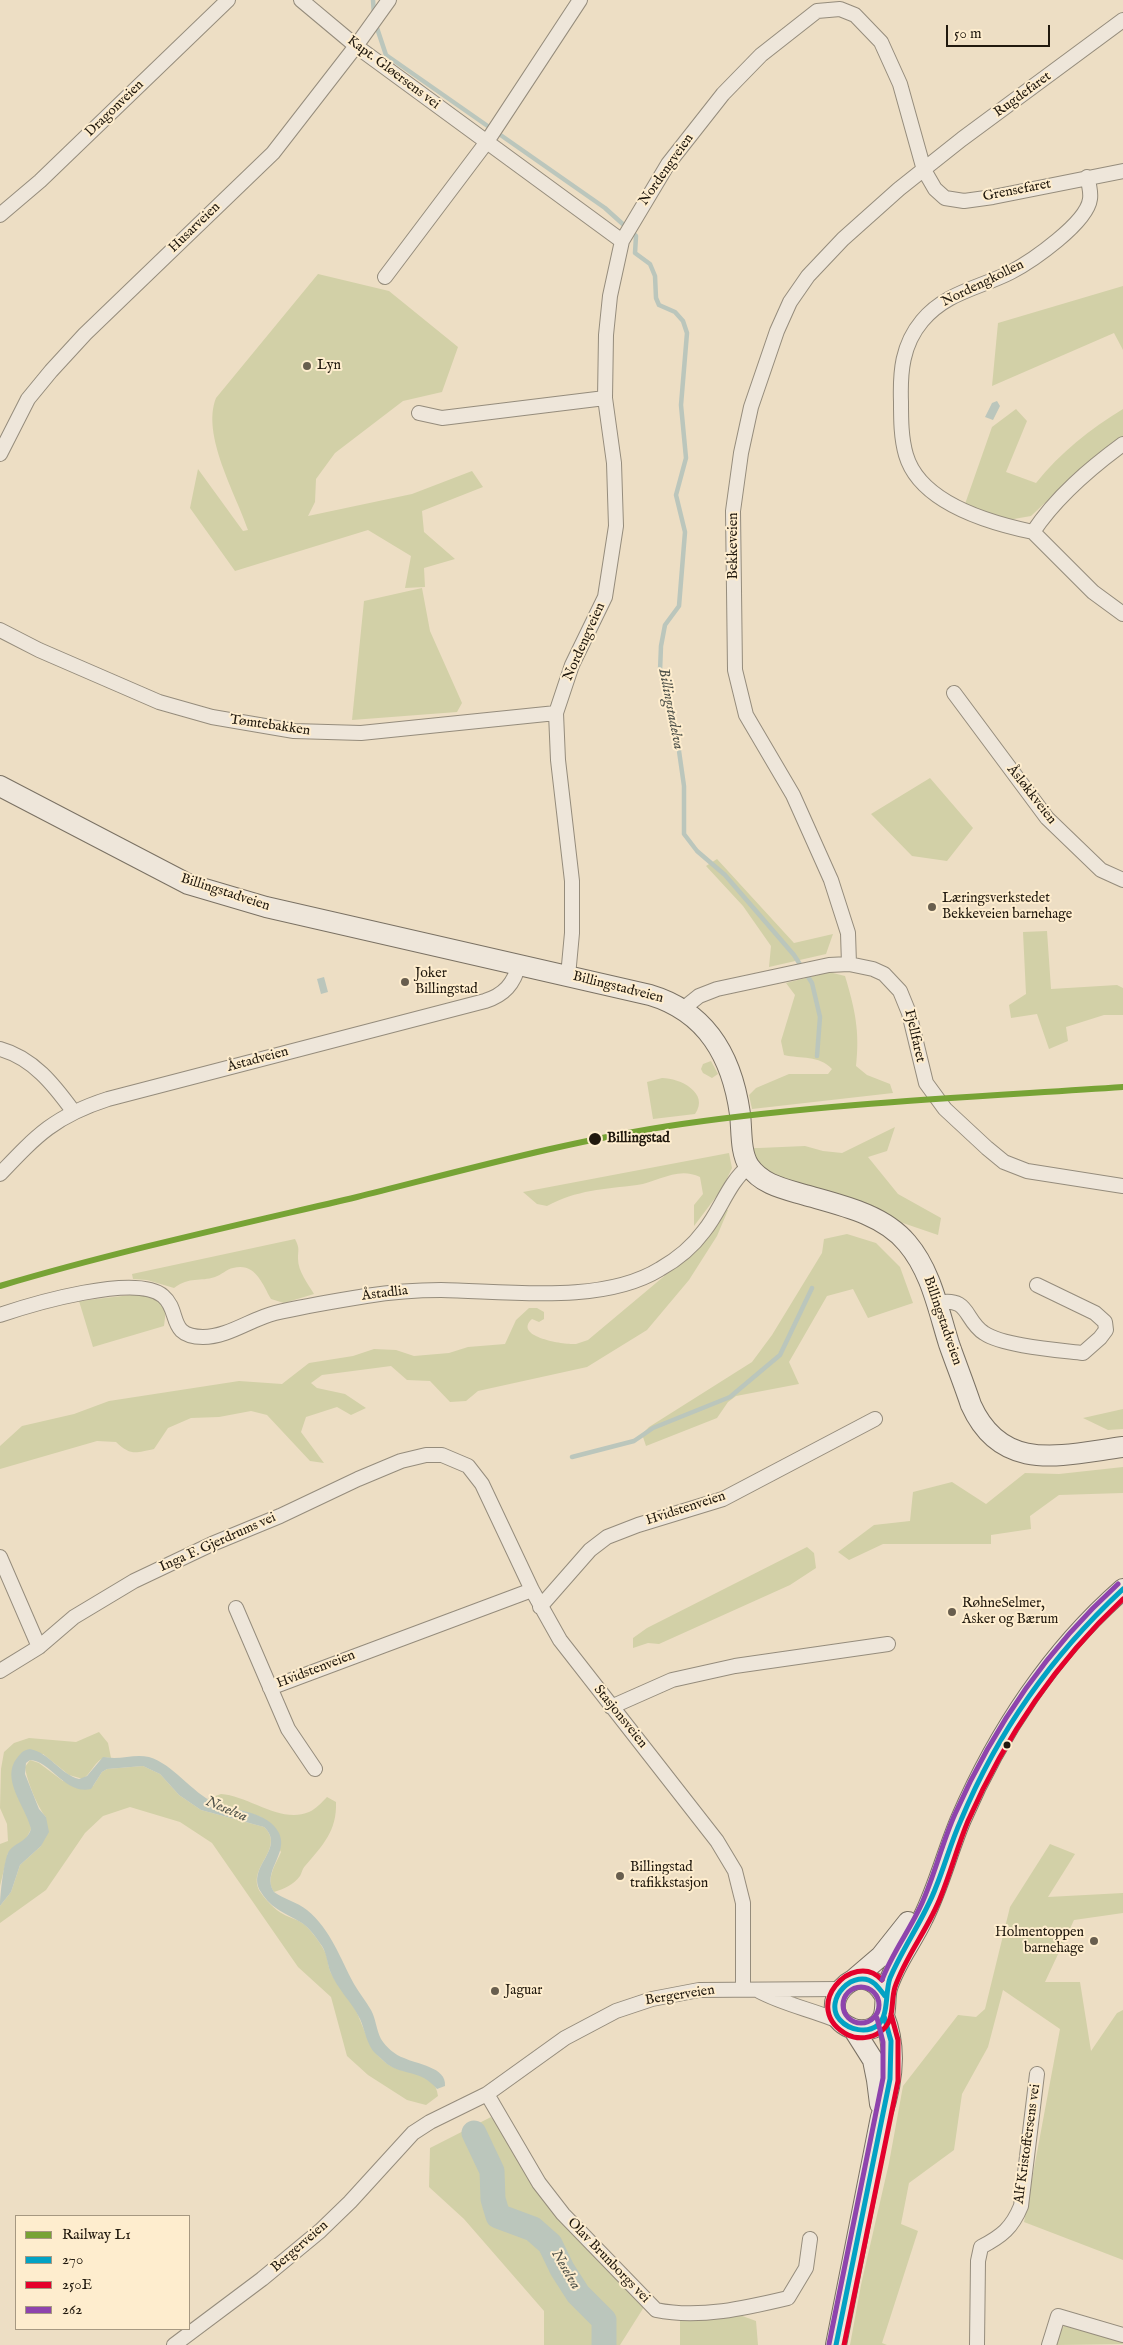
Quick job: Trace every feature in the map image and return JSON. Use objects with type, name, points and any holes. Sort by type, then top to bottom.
[{"type":"main road","name":"Billingstadveien","points":[[0,786],[188,884],[266,907],[650,995],[670,1001],[684,1008],[705,1028],[733,1079],[737,1093],[745,1154],[749,1166],[765,1181],[774,1185],[860,1212],[879,1221],[907,1242],[926,1272],[971,1405],[978,1422],[989,1434],[1002,1444],[1020,1453],[1038,1455],[1059,1456],[1123,1447]]},
{"type":"main road","points":[[881,2117],[878,2080],[873,2060],[835,2008],[835,2000],[846,1985],[881,1956],[903,1931],[935,1871],[944,1860],[978,1784],[1029,1696],[1076,1634],[1123,1589]]},
{"type":"main road","points":[[885,1996],[896,1963],[929,1907],[943,1874],[944,1860]]},
{"type":"main road","points":[[846,1985],[868,1980],[881,1989],[887,2006],[884,2016],[871,2028],[847,2026]]},
{"type":"main road","points":[[836,2345],[881,2117],[888,2096],[891,2066],[890,2031],[884,2016]]},
{"type":"street","name":"Dragonveien","points":[[0,215],[40,181],[228,0]]},
{"type":"street","name":"Kapt. Gløersens vei","points":[[301,0],[356,46],[622,241]]},
{"type":"street","name":"Husarveien","points":[[0,454],[28,399],[51,371],[85,334],[273,153],[389,0]]},
{"type":"street","points":[[386,277],[486,143],[580,0]]},
{"type":"street","name":"Nordengveien","points":[[568,976],[572,932],[572,881],[558,760],[556,713],[572,666],[601,608],[608,585],[616,526],[614,463],[605,398],[606,335],[610,296],[622,241],[668,164],[722,94],[761,55],[806,19],[817,11],[842,4],[868,27],[881,42],[891,60],[900,84],[924,170]]},
{"type":"street","name":"Rugdefaret","points":[[924,170],[962,139],[1123,20]]},
{"type":"street","name":"Grensefaret","points":[[924,170],[935,188],[945,198],[964,201],[1123,171]]},
{"type":"street","name":"Bekkeveien","points":[[849,964],[848,932],[831,880],[793,796],[746,715],[736,670],[733,511],[751,407],[777,331],[790,302],[808,276],[843,239],[899,189],[924,170]]},
{"type":"street","name":"Nordengkollen","points":[[1033,532],[982,519],[950,504],[926,486],[906,456],[902,424],[900,370],[908,343],[923,320],[943,302],[1010,273],[1058,240],[1080,219],[1090,201],[1087,177]]},
{"type":"street","points":[[419,412],[442,418],[605,398]]},
{"type":"street","points":[[1123,444],[1102,459],[1054,503],[1033,532],[1093,592],[1123,614]]},
{"type":"street","name":"Tømtebakken","points":[[0,630],[39,650],[159,702],[212,717],[294,731],[361,732],[556,713]]},
{"type":"street","name":"Åsløkkveien","points":[[954,693],[1047,818],[1101,870],[1123,880]]},
{"type":"street","name":"Åstadveien","points":[[0,1174],[48,1128],[73,1111],[117,1096],[485,1001],[503,993],[514,980],[519,964]]},
{"type":"street","name":"Fjellfaret","points":[[684,1008],[699,996],[718,989],[829,965],[849,964],[884,974],[900,990],[909,1013],[926,1083],[945,1109],[987,1148],[1004,1162],[1027,1172],[1123,1186]]},
{"type":"street","points":[[0,1049],[14,1053],[41,1071],[73,1111]]},
{"type":"street","name":"Åstadlia","points":[[0,1315],[33,1304],[77,1294],[135,1288],[152,1291],[164,1297],[170,1304],[177,1326],[183,1332],[203,1337],[233,1330],[275,1313],[393,1292],[442,1290],[510,1294],[557,1294],[605,1288],[632,1281],[659,1270],[686,1250],[704,1231],[737,1177],[749,1166]]},
{"type":"street","points":[[937,1303],[953,1302],[964,1307],[975,1326],[986,1334],[1006,1341],[1083,1353],[1106,1330],[1102,1318],[1084,1307],[1037,1285]]},
{"type":"street","name":"Hvidstenveien","points":[[540,1607],[585,1556],[607,1537],[638,1525],[722,1499],[875,1419]]},
{"type":"street","name":"Inga F. Gjerdrums vei","points":[[0,1671],[39,1647],[74,1617],[108,1595],[212,1544],[280,1516],[358,1479],[415,1456],[433,1454],[454,1458]]},
{"type":"street","name":"Stasjonsveien","points":[[454,1458],[474,1471],[482,1484],[540,1607],[560,1640],[717,1841],[735,1871],[743,1903],[743,1989]]},
{"type":"street","points":[[0,1557],[39,1647]]},
{"type":"street","name":"Hvidstenveien","points":[[270,1688],[532,1590]]},
{"type":"street","name":"Hvidstenveien","points":[[236,1608],[288,1730],[315,1769]]},
{"type":"street","points":[[611,1707],[672,1680],[735,1666],[888,1644]]},
{"type":"street","name":"Bergerveien","points":[[174,2345],[262,2279],[320,2231],[350,2202],[413,2133],[430,2122],[483,2097],[565,2038],[616,2012],[652,1999],[699,1990],[743,1989],[760,1991],[778,1989],[811,1991],[846,1985]]},
{"type":"street","name":"Bergerveien","points":[[760,1991],[777,2001],[808,2009],[847,2026]]},
{"type":"street","name":"Alf Kristoffersens vei","points":[[977,2345],[978,2261],[981,2247],[1014,2224],[1021,2206],[1037,2074]]},
{"type":"street","name":"Olav Brunborgs vei","points":[[483,2097],[539,2183],[563,2214],[656,2310],[670,2313],[705,2313],[788,2298],[806,2268],[810,2239]]},
{"type":"street","points":[[1049,2345],[1058,2316],[1123,2335]]},
{"type":"shaded area","points":[[318,274],[389,291],[458,347],[442,392],[403,401],[335,453],[316,479],[315,502],[308,516],[412,494],[472,471],[483,487],[422,511],[424,532],[455,559],[424,568],[425,587],[405,588],[411,556],[368,530],[235,571],[190,508],[198,469],[243,531],[248,530],[216,447],[213,413],[216,398]]},
{"type":"shaded area","points":[[1123,286],[1123,350],[1114,333],[992,386],[998,323]]},
{"type":"shaded area","points":[[1016,409],[1027,421],[1006,472],[1036,483],[1076,442],[1123,409],[1123,438],[1088,462],[1031,516],[1008,520],[965,504],[992,427]]},
{"type":"shaded area","points":[[422,588],[430,631],[462,703],[457,712],[352,720],[364,601]]},
{"type":"shaded area","points":[[930,778],[973,828],[947,861],[912,856],[871,814]]},
{"type":"shaded area","points":[[717,859],[794,943],[833,934],[826,954],[769,967],[771,946],[743,906],[706,866]]},
{"type":"shaded area","points":[[1047,931],[1051,989],[1117,985],[1123,988],[1123,1015],[1104,1015],[1066,1027],[1068,1041],[1049,1049],[1037,1014],[1011,1018],[1009,1005],[1026,994],[1023,932]]},
{"type":"shaded area","points":[[829,972],[845,976],[849,988],[857,1031],[856,1066],[867,1075],[890,1084],[893,1093],[752,1109],[749,1095],[756,1088],[789,1074],[828,1074],[832,1069],[816,1059],[784,1055],[781,1041],[795,995],[786,983]]},
{"type":"shaded area","points":[[711,1061],[718,1074],[712,1078],[703,1073],[701,1069],[703,1064]]},
{"type":"shaded area","points":[[662,1078],[684,1084],[696,1093],[699,1106],[695,1114],[653,1119],[647,1082]]},
{"type":"shaded area","points":[[895,1127],[887,1151],[868,1157],[898,1194],[941,1218],[938,1235],[900,1222],[880,1210],[791,1182],[767,1172],[754,1159],[752,1148],[805,1146],[823,1151],[842,1153]]},
{"type":"shaded area","points":[[729,1153],[732,1168],[722,1189],[694,1226],[694,1205],[703,1194],[700,1177],[692,1174],[676,1174],[637,1185],[580,1193],[547,1206],[537,1204],[523,1192]]},
{"type":"shaded area","points":[[726,1209],[728,1210],[717,1236],[689,1280],[647,1330],[587,1367],[478,1391],[466,1401],[450,1402],[430,1381],[407,1380],[391,1366],[322,1375],[311,1383],[317,1388],[345,1394],[366,1408],[351,1415],[337,1407],[306,1417],[301,1432],[324,1463],[310,1461],[267,1415],[251,1411],[219,1417],[191,1418],[168,1428],[154,1449],[142,1452],[126,1450],[116,1442],[97,1441],[0,1469],[0,1446],[22,1426],[74,1414],[109,1401],[239,1381],[282,1384],[309,1363],[353,1356],[374,1349],[396,1350],[414,1356],[449,1353],[468,1347],[505,1344],[516,1320],[529,1308],[537,1308],[544,1312],[544,1319],[539,1322],[532,1319],[528,1325],[529,1331],[534,1335],[542,1339],[570,1344],[588,1340],[693,1252]]},
{"type":"shaded area","points":[[847,1234],[876,1243],[900,1267],[913,1303],[868,1318],[853,1289],[827,1296],[789,1362],[799,1384],[736,1396],[728,1402],[717,1418],[646,1446],[642,1434],[649,1427],[752,1362],[772,1335],[822,1253],[824,1239]]},
{"type":"shaded area","points":[[295,1239],[298,1247],[298,1264],[314,1294],[284,1303],[271,1299],[257,1275],[247,1268],[241,1267],[231,1269],[215,1277],[185,1282],[174,1288],[147,1280],[133,1279],[132,1274]]},
{"type":"shaded area","points":[[140,1294],[158,1298],[166,1309],[164,1326],[93,1347],[79,1301]]},
{"type":"shaded area","points":[[1123,1409],[1123,1429],[1108,1430],[1083,1418]]},
{"type":"shaded area","points":[[1123,1467],[1123,1493],[1059,1495],[1030,1516],[1031,1529],[991,1535],[991,1544],[883,1544],[849,1560],[838,1552],[874,1525],[910,1521],[913,1492],[952,1482],[986,1504],[1025,1473],[1059,1474]]},
{"type":"shaded area","points":[[807,1547],[814,1553],[816,1568],[790,1585],[659,1644],[648,1643],[633,1648],[633,1638],[647,1628]]},
{"type":"shaded area","points":[[99,1732],[108,1743],[111,1758],[106,1757],[99,1761],[83,1779],[69,1775],[43,1754],[22,1753],[31,1829],[26,1839],[8,1853],[0,1886],[0,1844],[8,1841],[7,1824],[0,1808],[1,1769],[4,1752],[14,1743],[29,1738],[76,1742]]},
{"type":"shaded area","points":[[30,1760],[39,1763],[63,1781],[93,1786],[102,1772],[107,1769],[143,1766],[160,1774],[179,1795],[201,1810],[264,1827],[270,1835],[271,1843],[258,1875],[257,1884],[261,1893],[280,1912],[304,1924],[317,1939],[326,1954],[331,1973],[351,2001],[373,2049],[378,2055],[393,2067],[417,2074],[431,2081],[436,2087],[438,2096],[426,2105],[407,2100],[368,2075],[347,2056],[331,1997],[298,1967],[212,1843],[180,1822],[130,1807],[103,1816],[85,1833],[46,1890],[0,1923],[0,1906],[11,1892],[20,1865],[41,1846],[46,1817],[36,1801],[28,1778],[25,1767]]},
{"type":"shaded area","points":[[221,1794],[243,1799],[287,1815],[309,1812],[327,1797],[336,1802],[336,1812],[328,1837],[304,1867],[300,1876],[288,1886],[274,1892],[271,1877],[281,1852],[261,1817],[207,1799]]},
{"type":"shaded area","points":[[1050,1844],[1075,1854],[1048,1897],[1123,1893],[1123,1913],[1074,1920],[1045,1982],[1080,1982],[1091,2051],[1117,2013],[1123,2010],[1123,2260],[1024,2222],[1060,2029],[1003,1990],[988,2047],[962,2094],[954,2150],[909,2183],[901,2224],[918,2231],[882,2343],[887,2345],[850,2345],[861,2285],[889,2163],[903,2086],[958,2015],[976,2017],[985,2009],[1010,1907]]},
{"type":"shaded area","points":[[491,2117],[644,2307],[620,2345],[544,2345],[544,2311],[464,2219],[429,2187],[430,2148]]},
{"type":"shaded area","points":[[737,2314],[756,2321],[758,2345],[680,2345],[680,2319]]},
{"type":"shaded area","points":[[1065,2325],[1123,2340],[1123,2344],[1055,2345],[1061,2329]]},
{"type":"water","points":[[997,401],[1000,406],[993,420],[985,417],[992,403]]},
{"type":"water","points":[[324,977],[328,992],[321,994],[317,979]]},
{"type":"water","points":[[30,1749],[37,1751],[66,1773],[79,1779],[87,1776],[103,1757],[149,1757],[166,1766],[215,1803],[267,1820],[279,1833],[281,1841],[281,1848],[271,1877],[271,1885],[274,1892],[307,1910],[329,1935],[354,1984],[371,2010],[379,2035],[385,2045],[401,2057],[436,2070],[441,2074],[445,2086],[437,2089],[418,2075],[393,2068],[373,2051],[357,2013],[333,1978],[325,1952],[318,1940],[305,1925],[275,1907],[265,1898],[257,1883],[258,1874],[271,1843],[270,1835],[264,1827],[201,1810],[179,1795],[160,1774],[143,1766],[107,1769],[102,1772],[91,1789],[82,1790],[66,1783],[38,1762],[30,1760],[26,1763],[25,1774],[39,1809],[46,1817],[49,1832],[41,1846],[20,1865],[11,1892],[0,1906],[7,1855],[12,1848],[27,1837],[31,1829],[16,1793],[11,1775],[17,1758],[22,1752]]},
{"type":"waterway","points":[[373,0],[374,15]]},
{"type":"waterway","name":"Billingstadelva","points":[[376,25],[386,55],[605,208],[636,236],[635,253],[650,264],[655,276],[656,298],[659,305],[675,312],[683,321],[687,333],[681,405],[686,458],[676,495],[685,532],[679,606],[665,625],[661,646],[660,671],[678,744],[684,786],[684,834],[697,851],[725,875],[794,955],[812,983],[820,1017],[817,1056]]},
{"type":"waterway","points":[[572,1457],[634,1441],[653,1428],[730,1397],[780,1355],[812,1288]]},
{"type":"waterway","name":"Neselva","points":[[474,2133],[492,2171],[493,2199],[498,2216],[533,2229],[550,2244],[562,2269],[578,2294],[604,2320],[604,2345]]},
{"type":"rail line","name":"L1","points":[[0,1286],[178,1239],[600,1138],[682,1124],[792,1111],[1123,1087]]},
{"type":"transit line","name":"262","points":[[882,1980],[922,1903],[950,1825],[987,1750],[1024,1690],[1046,1662],[1068,1635],[1118,1584]]},
{"type":"transit line","name":"270","points":[[885,1996],[875,1984],[859,1979],[850,1982],[838,1995],[835,2003],[836,2012],[840,2020],[858,2030],[874,2028],[881,2021],[884,2015],[890,1978],[931,1899],[957,1828],[992,1756],[1010,1725],[1051,1667],[1073,1640],[1123,1589]]},
{"type":"transit line","name":"250E","points":[[882,1980],[870,1972],[857,1971],[845,1976],[835,1986],[829,1998],[828,2011],[834,2024],[848,2035],[860,2038],[873,2036],[885,2028],[892,2011],[895,1987],[900,1975],[936,1908],[968,1821],[998,1760],[1034,1702],[1054,1675],[1076,1648],[1123,1599]]},
{"type":"transit line","name":"262","points":[[861,1987],[873,1993],[879,2005],[873,2017],[861,2023],[849,2017],[843,2005],[849,1993],[861,1987]]},
{"type":"transit line","name":"250E","points":[[844,2345],[898,2081],[898,2040],[891,2014]]},
{"type":"transit line","name":"270","points":[[836,2345],[890,2079],[891,2041],[884,2016]]},
{"type":"transit line","name":"262","points":[[829,2344],[883,2078],[883,2042],[877,2018]]},
{"type":"place","name":"Lyn","points":[[307,366]]},
{"type":"place","name":"Læringsverkstedet Bekkeveien barnehage","points":[[932,907]]},
{"type":"place","name":"Joker Billingstad","points":[[405,982]]},
{"type":"place","name":"Billingstad","points":[[595,1139]]},
{"type":"place","name":"RøhneSelmer, Asker og Bærum","points":[[952,1612]]},
{"type":"place","name":"Billingstad trafikkstasjon","points":[[620,1876]]},
{"type":"place","name":"Holmentoppen barnehage","points":[[1094,1941]]},
{"type":"place","name":"Jaguar","points":[[495,1991]]}]
